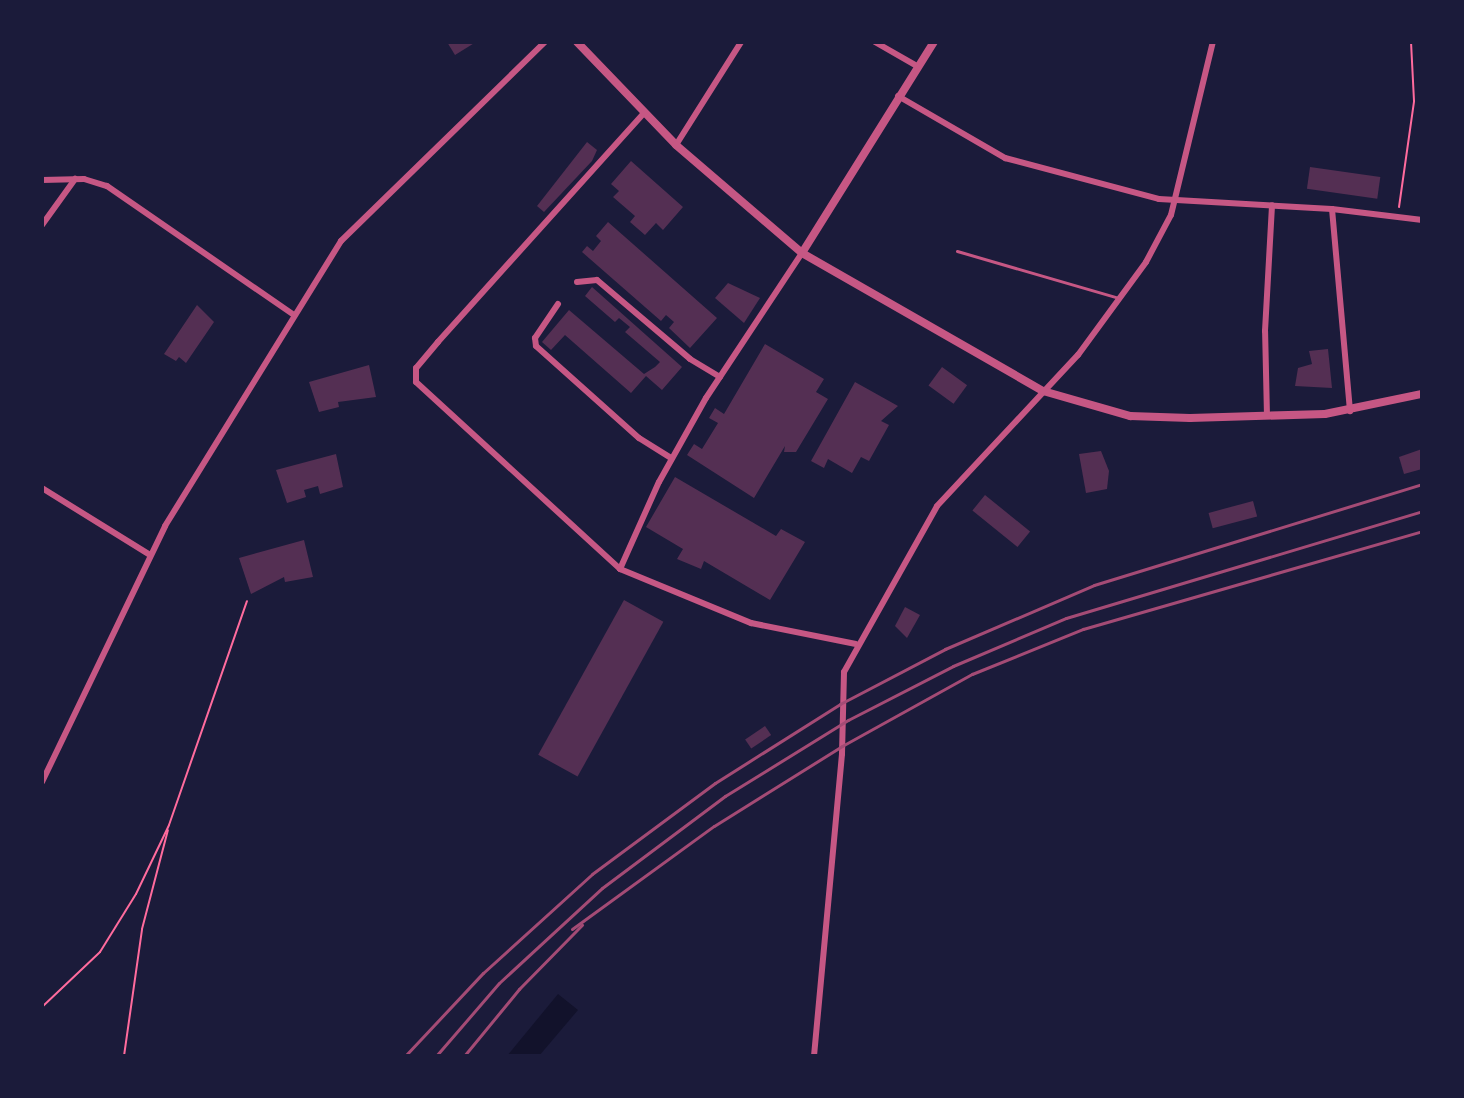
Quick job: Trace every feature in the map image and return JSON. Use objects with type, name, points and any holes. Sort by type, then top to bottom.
[{"type":"street","points":[[42,782],[150,555],[227,420],[352,227],[545,42]]},
{"type":"street","points":[[577,42],[676,145],[802,253],[1043,391],[1130,416],[1267,416],[1350,411],[1422,394]]},
{"type":"street","points":[[676,145],[741,42]]},
{"type":"street","points":[[875,42],[917,66]]},
{"type":"street","points":[[620,569],[671,458],[934,42]]},
{"type":"street","points":[[814,1056],[842,754],[840,689],[856,644],[937,506],[1043,391],[1121,298],[1146,262],[1174,199],[1213,42]]},
{"type":"street","points":[[898,96],[1005,158],[1174,199],[1332,209],[1422,220]]},
{"type":"street","points":[[644,113],[414,373],[424,394],[620,569],[751,623],[856,644]]},
{"type":"street","points":[[42,180],[75,179],[107,186],[294,315]]},
{"type":"street","points":[[42,225],[75,179]]},
{"type":"street","points":[[1267,416],[1265,331],[1272,205]]},
{"type":"street","points":[[1332,209],[1350,411]]},
{"type":"street","points":[[577,282],[597,280],[690,359],[720,377]]},
{"type":"street","points":[[558,304],[535,338],[538,348],[639,438],[671,458]]},
{"type":"street","points":[[42,488],[150,555]]},
{"type":"lane","points":[[957,251],[1121,298]]},
{"type":"path","points":[[1399,207],[1414,101],[1411,42]]},
{"type":"path","points":[[124,1056],[142,929],[169,825],[247,601]]},
{"type":"path","points":[[42,1007],[115,930],[169,825]]},
{"type":"shaded area","points":[[558,994],[578,1010],[539,1056],[507,1056]]},
{"type":"building","points":[[447,42],[476,42],[455,55]]},
{"type":"building","points":[[587,142],[597,150],[592,161],[544,212],[537,206]]},
{"type":"building","points":[[631,161],[683,207],[663,230],[656,223],[645,235],[630,222],[635,216],[613,197],[619,191],[611,184]]},
{"type":"building","points":[[1310,167],[1380,177],[1377,199],[1307,189]]},
{"type":"building","points":[[608,222],[717,318],[690,348],[669,328],[674,322],[666,315],[661,321],[582,252],[587,246],[593,251],[601,241],[596,236]]},
{"type":"building","points":[[728,283],[760,298],[744,323],[715,298]]},
{"type":"building","points":[[592,287],[682,367],[662,390],[646,376],[631,393],[565,335],[551,350],[542,342],[569,310],[644,374],[660,362],[625,332],[630,327],[619,318],[615,322],[585,296]]},
{"type":"building","points":[[197,305],[214,322],[186,363],[179,357],[176,361],[164,354]]},
{"type":"building","points":[[765,344],[824,379],[816,392],[828,399],[796,452],[784,452],[785,446],[754,498],[687,455],[694,444],[702,449],[718,423],[709,418],[715,408],[724,414]]},
{"type":"building","points":[[1328,349],[1332,388],[1295,386],[1298,368],[1312,364],[1309,351]]},
{"type":"building","points":[[369,365],[376,397],[338,402],[339,407],[319,412],[309,382]]},
{"type":"building","points":[[942,367],[967,385],[954,404],[928,386]]},
{"type":"building","points":[[855,382],[898,406],[881,421],[889,425],[869,461],[861,457],[852,473],[828,459],[824,468],[811,461]]},
{"type":"building","points":[[1422,449],[1422,469],[1404,474],[1399,457]]},
{"type":"building","points":[[1101,451],[1109,471],[1107,489],[1086,493],[1079,454]]},
{"type":"building","points":[[336,454],[343,487],[320,494],[318,486],[304,490],[306,497],[287,503],[276,470]]},
{"type":"building","points":[[675,477],[776,536],[781,529],[805,542],[770,600],[704,561],[701,569],[677,559],[683,549],[646,527]]},
{"type":"building","points":[[985,495],[1030,532],[1017,547],[972,511]]},
{"type":"building","points":[[1253,501],[1257,516],[1213,528],[1209,513]]},
{"type":"building","points":[[304,540],[313,577],[285,582],[284,577],[251,594],[239,558]]},
{"type":"building","points":[[624,600],[663,622],[578,777],[538,755]]},
{"type":"building","points":[[905,607],[920,615],[907,638],[895,626]]},
{"type":"building","points":[[765,726],[771,735],[751,749],[745,739]]},
{"type":"railway","points":[[405,1056],[483,973],[592,874],[715,783],[840,704],[945,649],[1094,585],[1422,484]]},
{"type":"railway","points":[[436,1056],[499,983],[602,888],[725,796],[848,720],[953,666],[1066,618],[1422,511]]},
{"type":"railway","points":[[572,929],[714,826],[842,746],[972,674],[1083,629],[1422,531]]},
{"type":"railway","points":[[464,1056],[519,989],[582,925]]}]
